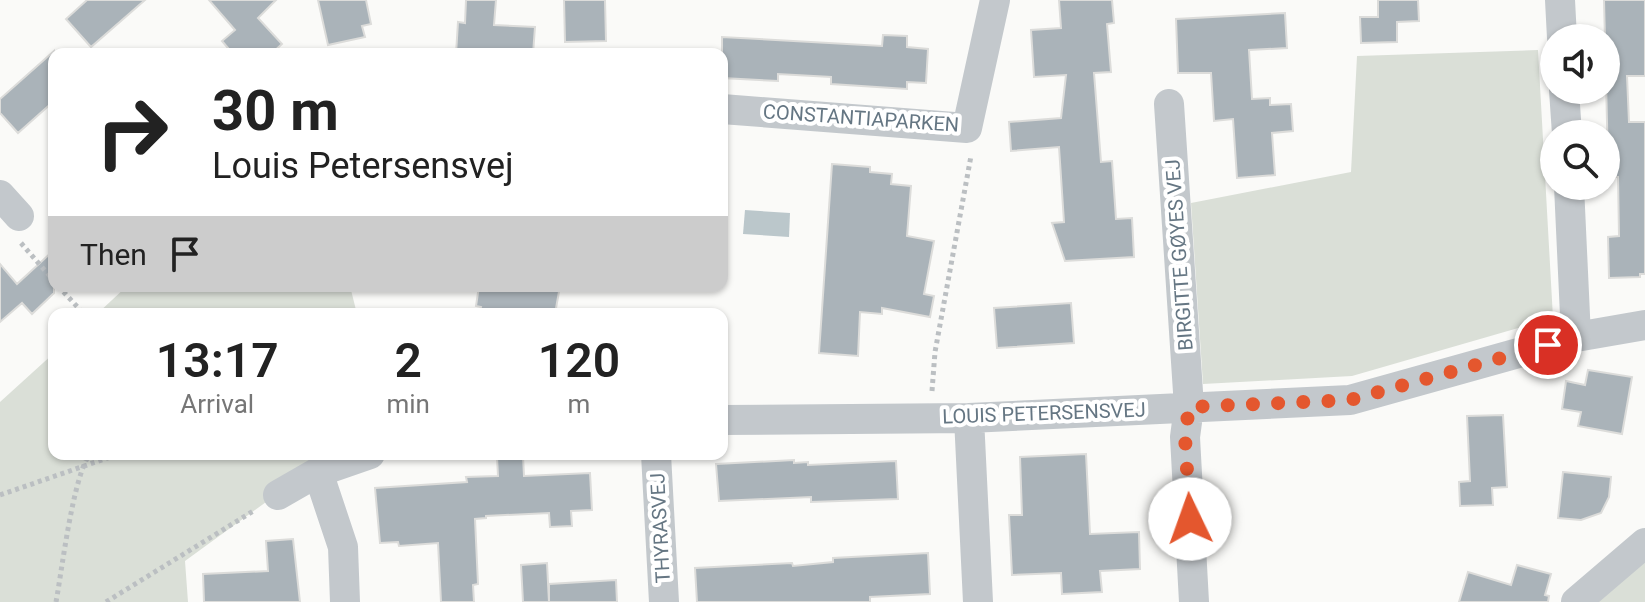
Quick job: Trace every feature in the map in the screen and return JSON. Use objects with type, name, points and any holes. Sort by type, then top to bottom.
[{"type":"street","name":"CONSTANTIAPARKEN","points":[[728,109],[967,128],[995,0]]},
{"type":"street","points":[[1560,0],[1561,24]]},
{"type":"street","name":"BIRGITTE GØYES VEJ","points":[[1169,104],[1189,407],[1185,437],[1194,602]]},
{"type":"street","points":[[1570,200],[1576,337]]},
{"type":"street","name":"LOUIS PETERSENSVEJ","points":[[728,420],[969,418],[1350,400],[1576,337],[1645,325]]},
{"type":"street","points":[[969,418],[978,602]]},
{"type":"street","points":[[278,495],[318,472],[353,460]]},
{"type":"street","name":"THYRASVEJ","points":[[656,460],[664,602]]},
{"type":"street","points":[[318,472],[343,547],[345,602]]},
{"type":"street","points":[[1576,602],[1645,543]]},
{"type":"path","points":[[932,385],[935,352],[972,149],[967,128]]},
{"type":"path","points":[[9,206],[14,235],[48,274]]},
{"type":"path","points":[[64,292],[78,308]]},
{"type":"path","points":[[56,602],[82,467],[86,460]]},
{"type":"path","points":[[0,495],[102,460]]},
{"type":"path","points":[[106,602],[278,495]]},
{"type":"shaded area","points":[[1538,50],[1542,120],[1540,200],[1546,200],[1553,318],[1352,376],[1203,384],[1191,203],[1351,172],[1357,56]]},
{"type":"shaded area","points":[[745,210],[790,213],[789,237],[743,234]]},
{"type":"shaded area","points":[[121,292],[352,292],[356,308],[103,308]]},
{"type":"shaded area","points":[[48,358],[48,460],[324,460],[185,561],[188,602],[0,602],[0,402]]},
{"type":"shaded area","points":[[1645,555],[1645,602],[1592,602]]},
{"type":"building","points":[[87,0],[145,0],[91,47],[66,19]]},
{"type":"building","points":[[209,0],[276,0],[258,18],[282,44],[278,48],[228,48],[222,41],[235,30]]},
{"type":"building","points":[[318,0],[366,0],[371,24],[362,26],[365,37],[328,45]]},
{"type":"building","points":[[466,0],[496,0],[494,25],[535,27],[533,48],[456,48],[458,22],[465,23]]},
{"type":"building","points":[[564,0],[605,0],[606,41],[565,42]]},
{"type":"building","points":[[1059,0],[1112,0],[1114,23],[1107,24],[1111,72],[1094,73],[1101,162],[1112,161],[1116,219],[1132,218],[1134,257],[1065,261],[1052,223],[1064,222],[1059,147],[1011,151],[1009,122],[1061,118],[1066,75],[1034,77],[1031,30],[1061,28]]},
{"type":"building","points":[[1378,0],[1418,0],[1419,21],[1397,22],[1397,42],[1361,43],[1360,17],[1378,17]]},
{"type":"building","points":[[1604,0],[1645,0],[1645,76],[1627,76],[1629,122],[1645,122],[1645,274],[1640,274],[1640,277],[1609,278],[1608,237],[1619,236],[1620,120],[1607,120],[1607,104],[1620,104],[1620,24],[1605,24]]},
{"type":"building","points":[[1285,13],[1287,48],[1249,50],[1252,99],[1270,98],[1270,105],[1291,104],[1293,131],[1272,133],[1275,175],[1237,178],[1233,119],[1214,121],[1211,73],[1178,73],[1176,19]]},
{"type":"building","points":[[883,35],[907,36],[907,47],[928,49],[926,83],[907,82],[907,89],[831,84],[831,77],[778,74],[778,81],[728,78],[728,48],[722,48],[722,37],[882,46]]},
{"type":"building","points":[[48,56],[48,106],[18,133],[0,113],[0,99]]},
{"type":"building","points":[[832,164],[870,167],[870,172],[892,174],[891,184],[911,186],[907,236],[934,241],[924,294],[934,296],[930,317],[882,308],[882,314],[860,312],[858,356],[819,353]]},
{"type":"building","points":[[48,256],[48,292],[54,293],[32,314],[22,303],[0,322],[0,264],[17,284]]},
{"type":"building","points":[[478,292],[559,292],[556,308],[476,306]]},
{"type":"building","points":[[1071,303],[1074,343],[997,348],[994,308]]},
{"type":"building","points":[[1588,370],[1632,377],[1622,434],[1578,426],[1581,412],[1562,409],[1566,381],[1585,385]]},
{"type":"building","points":[[1503,415],[1507,487],[1492,488],[1493,505],[1460,506],[1459,482],[1470,481],[1467,416]]},
{"type":"building","points":[[1086,454],[1090,534],[1139,532],[1140,569],[1100,571],[1102,592],[1062,594],[1061,573],[1012,575],[1009,515],[1022,515],[1020,457]]},
{"type":"building","points":[[497,460],[523,460],[524,476],[590,473],[592,510],[571,511],[572,526],[550,527],[549,513],[475,519],[478,584],[473,585],[474,602],[441,602],[438,543],[399,546],[398,542],[380,543],[375,488],[467,482],[466,477],[498,476]]},
{"type":"building","points":[[794,460],[794,463],[808,462],[808,465],[896,461],[898,499],[811,502],[811,497],[719,501],[716,464]]},
{"type":"building","points":[[1563,472],[1611,477],[1609,497],[1601,513],[1581,520],[1558,518]]},
{"type":"building","points":[[293,539],[300,602],[204,602],[203,574],[268,571],[266,541]]},
{"type":"building","points":[[928,553],[930,594],[870,597],[870,602],[697,602],[695,568],[792,563],[793,566],[833,562],[833,558]]},
{"type":"building","points":[[547,563],[549,602],[523,602],[521,565]]},
{"type":"building","points":[[1517,565],[1551,574],[1545,595],[1549,596],[1548,602],[1459,602],[1468,572],[1511,585]]},
{"type":"building","points":[[616,580],[617,602],[549,602],[549,584]]},
{"type":"route","points":[[1190,519],[1185,437],[1189,407],[1350,400],[1548,345]]}]
